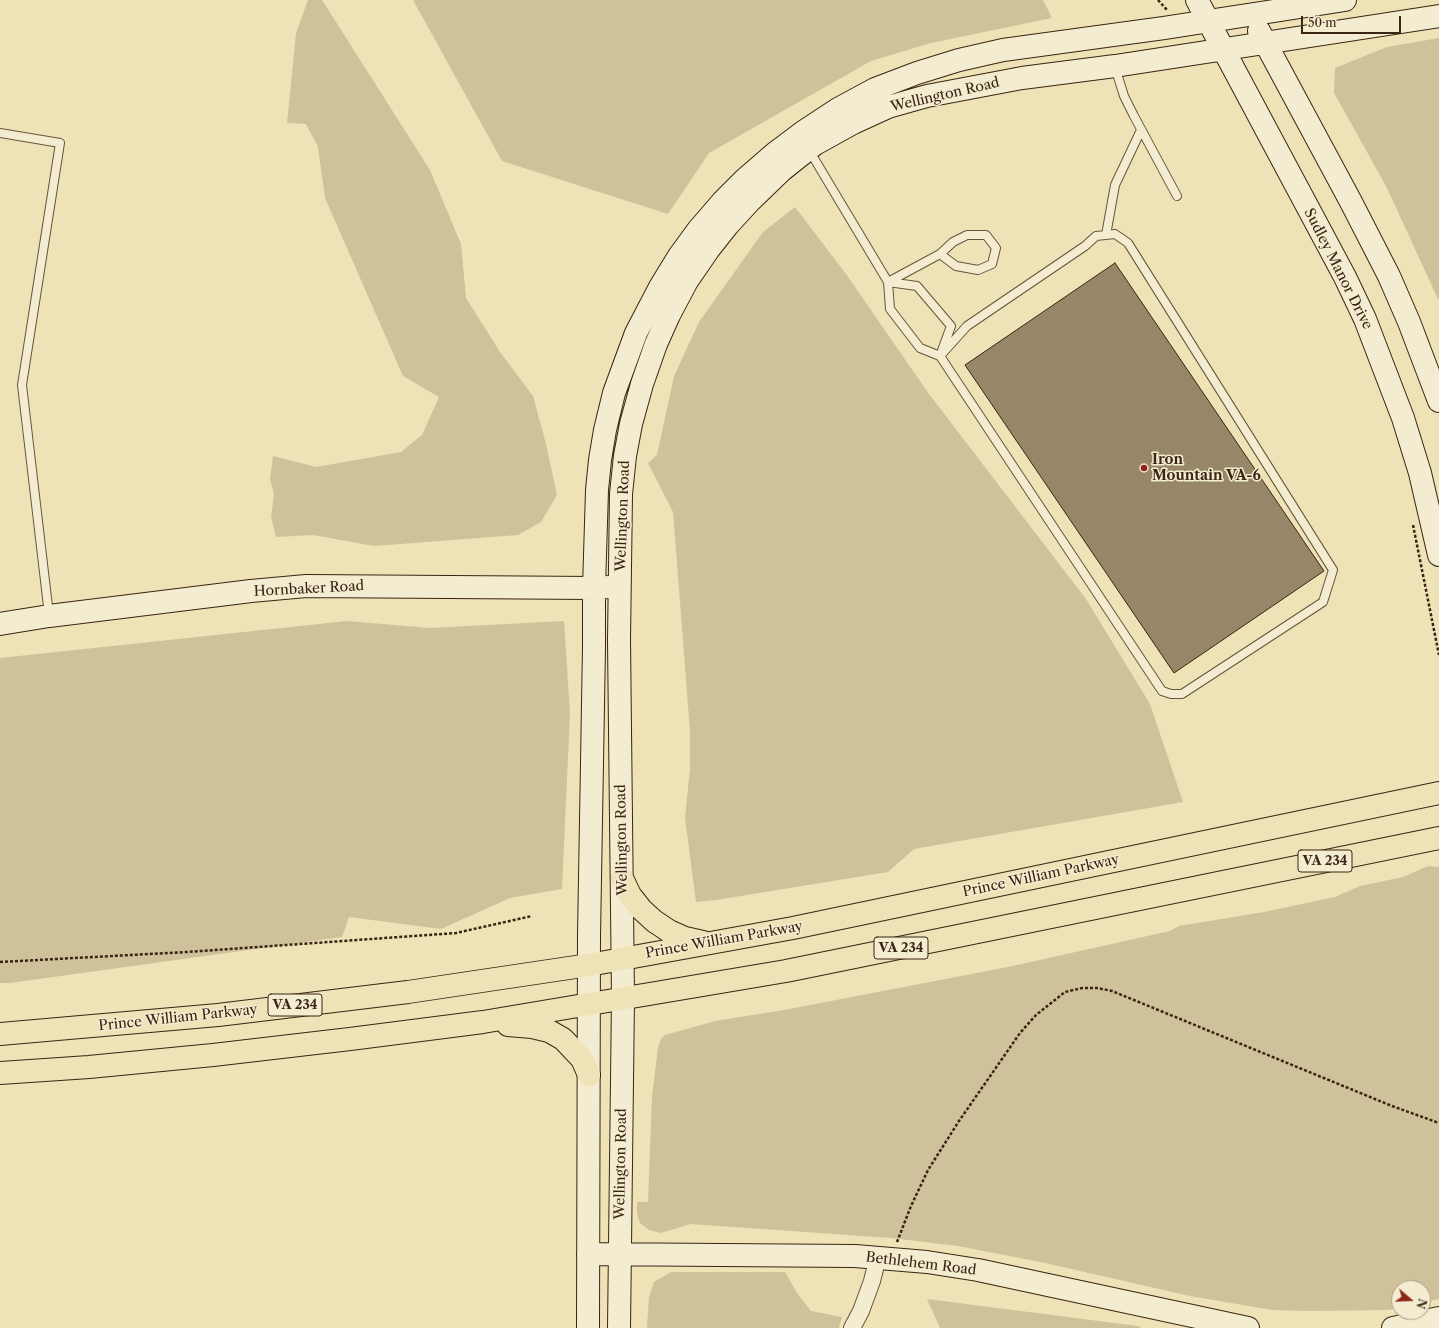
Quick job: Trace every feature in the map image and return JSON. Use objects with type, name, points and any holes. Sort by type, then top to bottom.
[{"type":"highway","name":"Prince William Parkway","points":[[0,1034],[226,1014],[408,992],[589,965],[793,928],[1439,793]]},
{"type":"highway","name":"VA 234","points":[[0,1074],[213,1055],[483,1022],[786,971],[1439,838]]},
{"type":"highway","points":[[622,878],[641,909],[654,921],[669,931],[685,938],[710,943]]},
{"type":"highway","points":[[483,1022],[532,1027],[549,1032],[563,1039],[573,1048],[582,1059],[589,1075]]},
{"type":"main road","name":"Sudley Manor Drive","points":[[1198,0],[1208,22],[1345,277],[1365,319],[1403,418],[1420,473],[1439,555]]},
{"type":"main road","name":"Wellington Road","points":[[588,1328],[589,965],[596,506],[600,460],[612,401],[623,365],[636,333],[660,287],[679,256],[698,230],[723,201],[745,179],[786,145],[838,109],[875,90],[917,73],[959,60],[1003,50],[1208,22],[1246,7],[1345,0]]},
{"type":"main road","points":[[1246,7],[1266,42],[1389,276],[1439,401]]},
{"type":"main road","name":"Wellington Road","points":[[619,1328],[623,998],[620,648],[621,494],[625,456],[631,424],[640,390],[656,344],[687,281],[728,224],[781,171],[815,144],[853,123],[888,107],[928,96],[1022,78],[1223,50],[1266,42],[1439,16]]},
{"type":"main road","name":"Hornbaker Road","points":[[0,624],[49,616],[306,586],[594,588],[620,586]]},
{"type":"main road","name":"Bethlehem Road","points":[[588,1254],[884,1258],[927,1262],[978,1270],[1248,1328]]},
{"type":"main road","points":[[1393,1328],[1439,1318]]},
{"type":"street","points":[[852,1328],[861,1311],[872,1281],[884,1258]]},
{"type":"lane","points":[[1115,66],[1124,96],[1177,196]]},
{"type":"lane","points":[[1106,235],[1115,186],[1141,130]]},
{"type":"lane","points":[[0,132],[60,143],[22,384],[49,616]]},
{"type":"lane","points":[[809,149],[888,282],[890,310],[920,348],[940,356],[1162,691],[1171,694],[1182,694],[1323,602],[1333,570],[1128,243],[1116,234],[1096,236],[1085,246],[967,326],[940,356]]},
{"type":"lane","points":[[888,282],[940,254],[953,242],[967,235],[986,235],[996,248],[992,264],[978,270],[956,266],[940,254]]},
{"type":"lane","points":[[888,282],[917,286],[950,326],[940,356]]},
{"type":"path","points":[[1412,519],[1439,655]]},
{"type":"path","points":[[0,962],[187,952],[456,933],[532,916]]},
{"type":"path","points":[[884,1258],[912,1206],[928,1170],[989,1076],[1020,1033],[1036,1015],[1065,992],[1077,989],[1097,988],[1112,991],[1392,1106],[1439,1123]]},
{"type":"shaded area","points":[[308,0],[322,0],[430,170],[461,244],[466,298],[500,352],[533,396],[546,444],[557,495],[541,522],[518,535],[374,546],[313,535],[276,537],[271,517],[274,494],[270,479],[273,456],[316,467],[401,452],[422,435],[439,397],[403,376],[325,198],[318,147],[306,124],[287,123],[296,33]]},
{"type":"shaded area","points":[[413,0],[1043,0],[1052,18],[931,43],[871,61],[709,153],[668,214],[502,161]]},
{"type":"shaded area","points":[[1439,38],[1438,299],[1386,186],[1334,93],[1335,68],[1387,47]]},
{"type":"shaded area","points":[[795,207],[846,274],[929,394],[1086,599],[1150,704],[1183,802],[914,849],[888,872],[696,902],[685,818],[690,769],[690,731],[673,512],[648,463],[657,455],[674,376],[699,322],[763,232]]},
{"type":"shaded area","points":[[347,621],[430,628],[564,621],[570,713],[562,889],[510,898],[441,929],[349,917],[342,937],[10,983],[0,983],[0,658]]},
{"type":"shaded area","points":[[1428,866],[1439,867],[1439,1299],[1431,1300],[1431,1280],[1391,1280],[1391,1309],[1272,1310],[1190,1296],[1045,1263],[958,1246],[891,1238],[691,1224],[661,1233],[649,1230],[640,1223],[637,1214],[637,1202],[648,1202],[652,1097],[658,1047],[661,1039],[665,1035],[715,1021],[784,1010],[1008,967],[1170,931],[1179,926],[1264,912],[1335,897],[1360,886],[1403,877]]},
{"type":"shaded area","points":[[671,1272],[785,1272],[797,1293],[811,1311],[842,1317],[839,1328],[647,1328],[649,1297],[654,1282]]},
{"type":"shaded area","points":[[927,1299],[1138,1326],[1142,1328],[940,1328]]},
{"type":"building","name":"Iron Mountain VA-6","points":[[1115,263],[1324,571],[1174,673],[965,365]]},
{"type":"place","name":"Iron Mountain VA-6","points":[[1144,468]]}]
